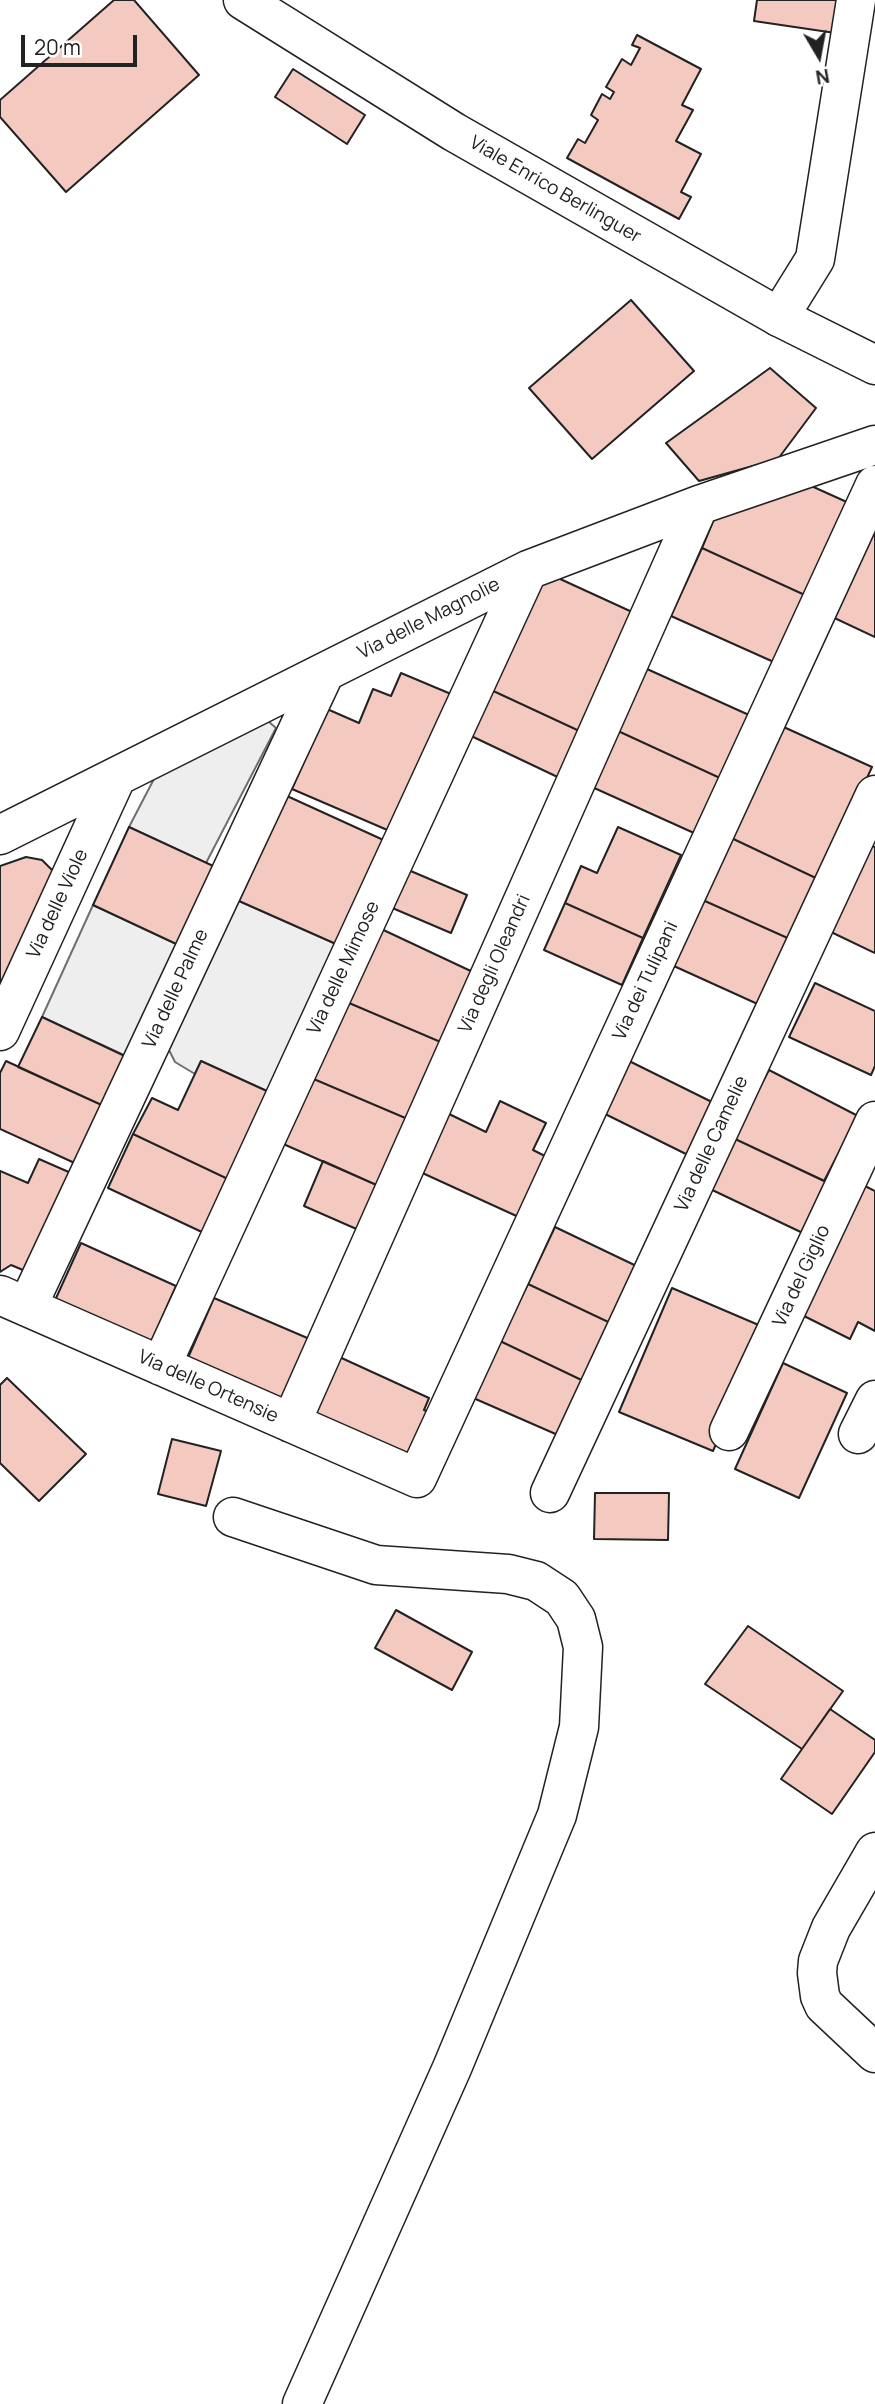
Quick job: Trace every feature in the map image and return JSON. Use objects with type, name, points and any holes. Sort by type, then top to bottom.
[{"type":"street","name":"Viale Enrico Berlinguer","points":[[243,0],[454,132],[779,317],[875,365]]},
{"type":"street","points":[[779,317],[815,259],[856,0]]},
{"type":"street","name":"Via delle Magnolie","points":[[0,835],[528,570],[699,505],[875,445]]},
{"type":"street","name":"Via dei Tulipani","points":[[417,1478],[875,485]]},
{"type":"street","name":"Via degli Oleandri","points":[[291,1423],[699,505]]},
{"type":"street","name":"Via delle Mimose","points":[[161,1366],[528,570]]},
{"type":"street","name":"Via delle Palme","points":[[13,1301],[325,672]]},
{"type":"street","name":"Via delle Viole","points":[[0,1031],[116,778]]},
{"type":"street","name":"Via delle Camelie","points":[[550,1493],[875,795]]},
{"type":"street","name":"Via del Giglio","points":[[729,1431],[875,1121]]},
{"type":"street","name":"Via delle Ortensie","points":[[13,1301],[417,1478]]},
{"type":"street","points":[[233,1517],[376,1565],[508,1574],[536,1581],[562,1598],[576,1619],[583,1647],[579,1727],[556,1815],[452,2068],[302,2404]]},
{"type":"street","points":[[875,1852],[831,1928],[818,1961],[817,1973],[824,2005],[875,2053]]},
{"type":"shaded area","points":[[268,721],[276,728],[206,863],[129,827],[155,777]]},
{"type":"shaded area","points":[[239,901],[336,944],[269,1092],[201,1061],[195,1074],[175,1062],[169,1050],[172,1035]]},
{"type":"shaded area","points":[[93,905],[185,948],[130,1058],[42,1017]]},
{"type":"building","points":[[114,0],[134,0],[199,75],[66,192],[0,117],[0,100]]},
{"type":"building","points":[[757,0],[847,0],[842,34],[754,21]]},
{"type":"building","points":[[637,35],[701,69],[682,105],[693,110],[676,141],[701,154],[681,192],[691,197],[679,219],[567,158],[578,139],[585,143],[598,120],[591,115],[602,94],[610,99],[614,92],[606,87],[622,59],[631,65],[640,48],[632,45]]},
{"type":"building","points":[[293,69],[365,115],[347,144],[275,97]]},
{"type":"building","points":[[631,300],[694,371],[592,459],[529,388]]},
{"type":"building","points":[[770,368],[816,408],[778,459],[699,481],[666,443]]},
{"type":"building","points":[[798,480],[849,503],[807,596],[702,548],[717,512]]},
{"type":"building","points":[[875,508],[875,637],[826,614]]},
{"type":"building","points":[[702,548],[807,596],[776,663],[671,616]]},
{"type":"building","points":[[558,578],[643,617],[588,735],[489,689],[539,585]]},
{"type":"building","points":[[647,669],[749,715],[720,778],[618,731]]},
{"type":"building","points":[[401,673],[451,694],[392,832],[292,789],[327,709],[359,723],[373,689],[391,696]]},
{"type":"building","points":[[489,689],[588,735],[566,781],[467,734]]},
{"type":"building","points":[[777,724],[872,767],[820,880],[725,835]]},
{"type":"building","points":[[618,731],[720,778],[694,833],[592,787]]},
{"type":"building","points":[[287,796],[390,843],[336,944],[239,901]]},
{"type":"building","points":[[129,827],[224,871],[187,949],[93,905]]},
{"type":"building","points":[[618,827],[681,855],[643,938],[565,903],[581,866],[597,873]]},
{"type":"building","points":[[725,835],[820,880],[792,940],[696,897]]},
{"type":"building","points":[[872,846],[875,847],[875,953],[831,932]]},
{"type":"building","points":[[26,857],[42,860],[54,872],[0,985],[0,866]]},
{"type":"building","points":[[406,869],[467,895],[451,933],[390,907]]},
{"type":"building","points":[[696,897],[792,940],[762,1006],[665,962]]},
{"type":"building","points":[[565,903],[643,938],[622,985],[544,950]]},
{"type":"building","points":[[377,927],[475,973],[443,1043],[342,1000]]},
{"type":"building","points":[[815,983],[875,1011],[875,1066],[871,1075],[789,1037]]},
{"type":"building","points":[[342,1000],[443,1043],[410,1120],[309,1077]]},
{"type":"building","points":[[42,1017],[129,1058],[106,1107],[18,1067]]},
{"type":"building","points":[[621,1057],[716,1104],[690,1156],[595,1109]]},
{"type":"building","points":[[6,1061],[106,1107],[79,1165],[0,1129],[0,1073]]},
{"type":"building","points":[[201,1061],[269,1092],[230,1180],[133,1134],[152,1098],[178,1110]]},
{"type":"building","points":[[769,1070],[858,1116],[824,1181],[733,1138]]},
{"type":"building","points":[[309,1077],[410,1120],[381,1187],[281,1143]]},
{"type":"building","points":[[500,1101],[546,1123],[533,1150],[551,1159],[523,1219],[418,1171],[445,1112],[486,1132]]},
{"type":"building","points":[[133,1134],[230,1180],[204,1233],[108,1188]]},
{"type":"building","points":[[733,1138],[831,1184],[807,1235],[708,1188]]},
{"type":"building","points":[[39,1159],[71,1173],[37,1276],[11,1265],[0,1272],[0,1171],[28,1183]]},
{"type":"building","points":[[323,1161],[381,1187],[361,1231],[304,1206]]},
{"type":"building","points":[[865,1186],[875,1191],[875,1331],[858,1322],[850,1339],[800,1314]]},
{"type":"building","points":[[555,1227],[649,1272],[621,1328],[528,1284]]},
{"type":"building","points":[[81,1243],[176,1286],[148,1349],[52,1307]]},
{"type":"building","points":[[528,1284],[621,1328],[594,1386],[500,1341]]},
{"type":"building","points":[[672,1288],[761,1326],[750,1364],[713,1451],[619,1412]]},
{"type":"building","points":[[214,1298],[319,1343],[288,1413],[184,1367]]},
{"type":"building","points":[[500,1341],[594,1386],[567,1439],[471,1397]]},
{"type":"building","points":[[335,1355],[429,1398],[424,1410],[432,1414],[407,1468],[304,1421]]},
{"type":"building","points":[[783,1363],[847,1393],[799,1498],[735,1469]]},
{"type":"building","points":[[7,1378],[86,1454],[39,1501],[0,1463],[0,1385]]},
{"type":"building","points":[[172,1439],[221,1451],[206,1506],[158,1494]]},
{"type":"building","points":[[595,1493],[669,1493],[668,1540],[594,1539]]},
{"type":"building","points":[[396,1610],[472,1652],[452,1690],[375,1648]]},
{"type":"building","points":[[748,1626],[843,1691],[802,1749],[705,1684]]},
{"type":"building","points":[[830,1709],[875,1740],[875,1752],[832,1814],[781,1779]]}]
